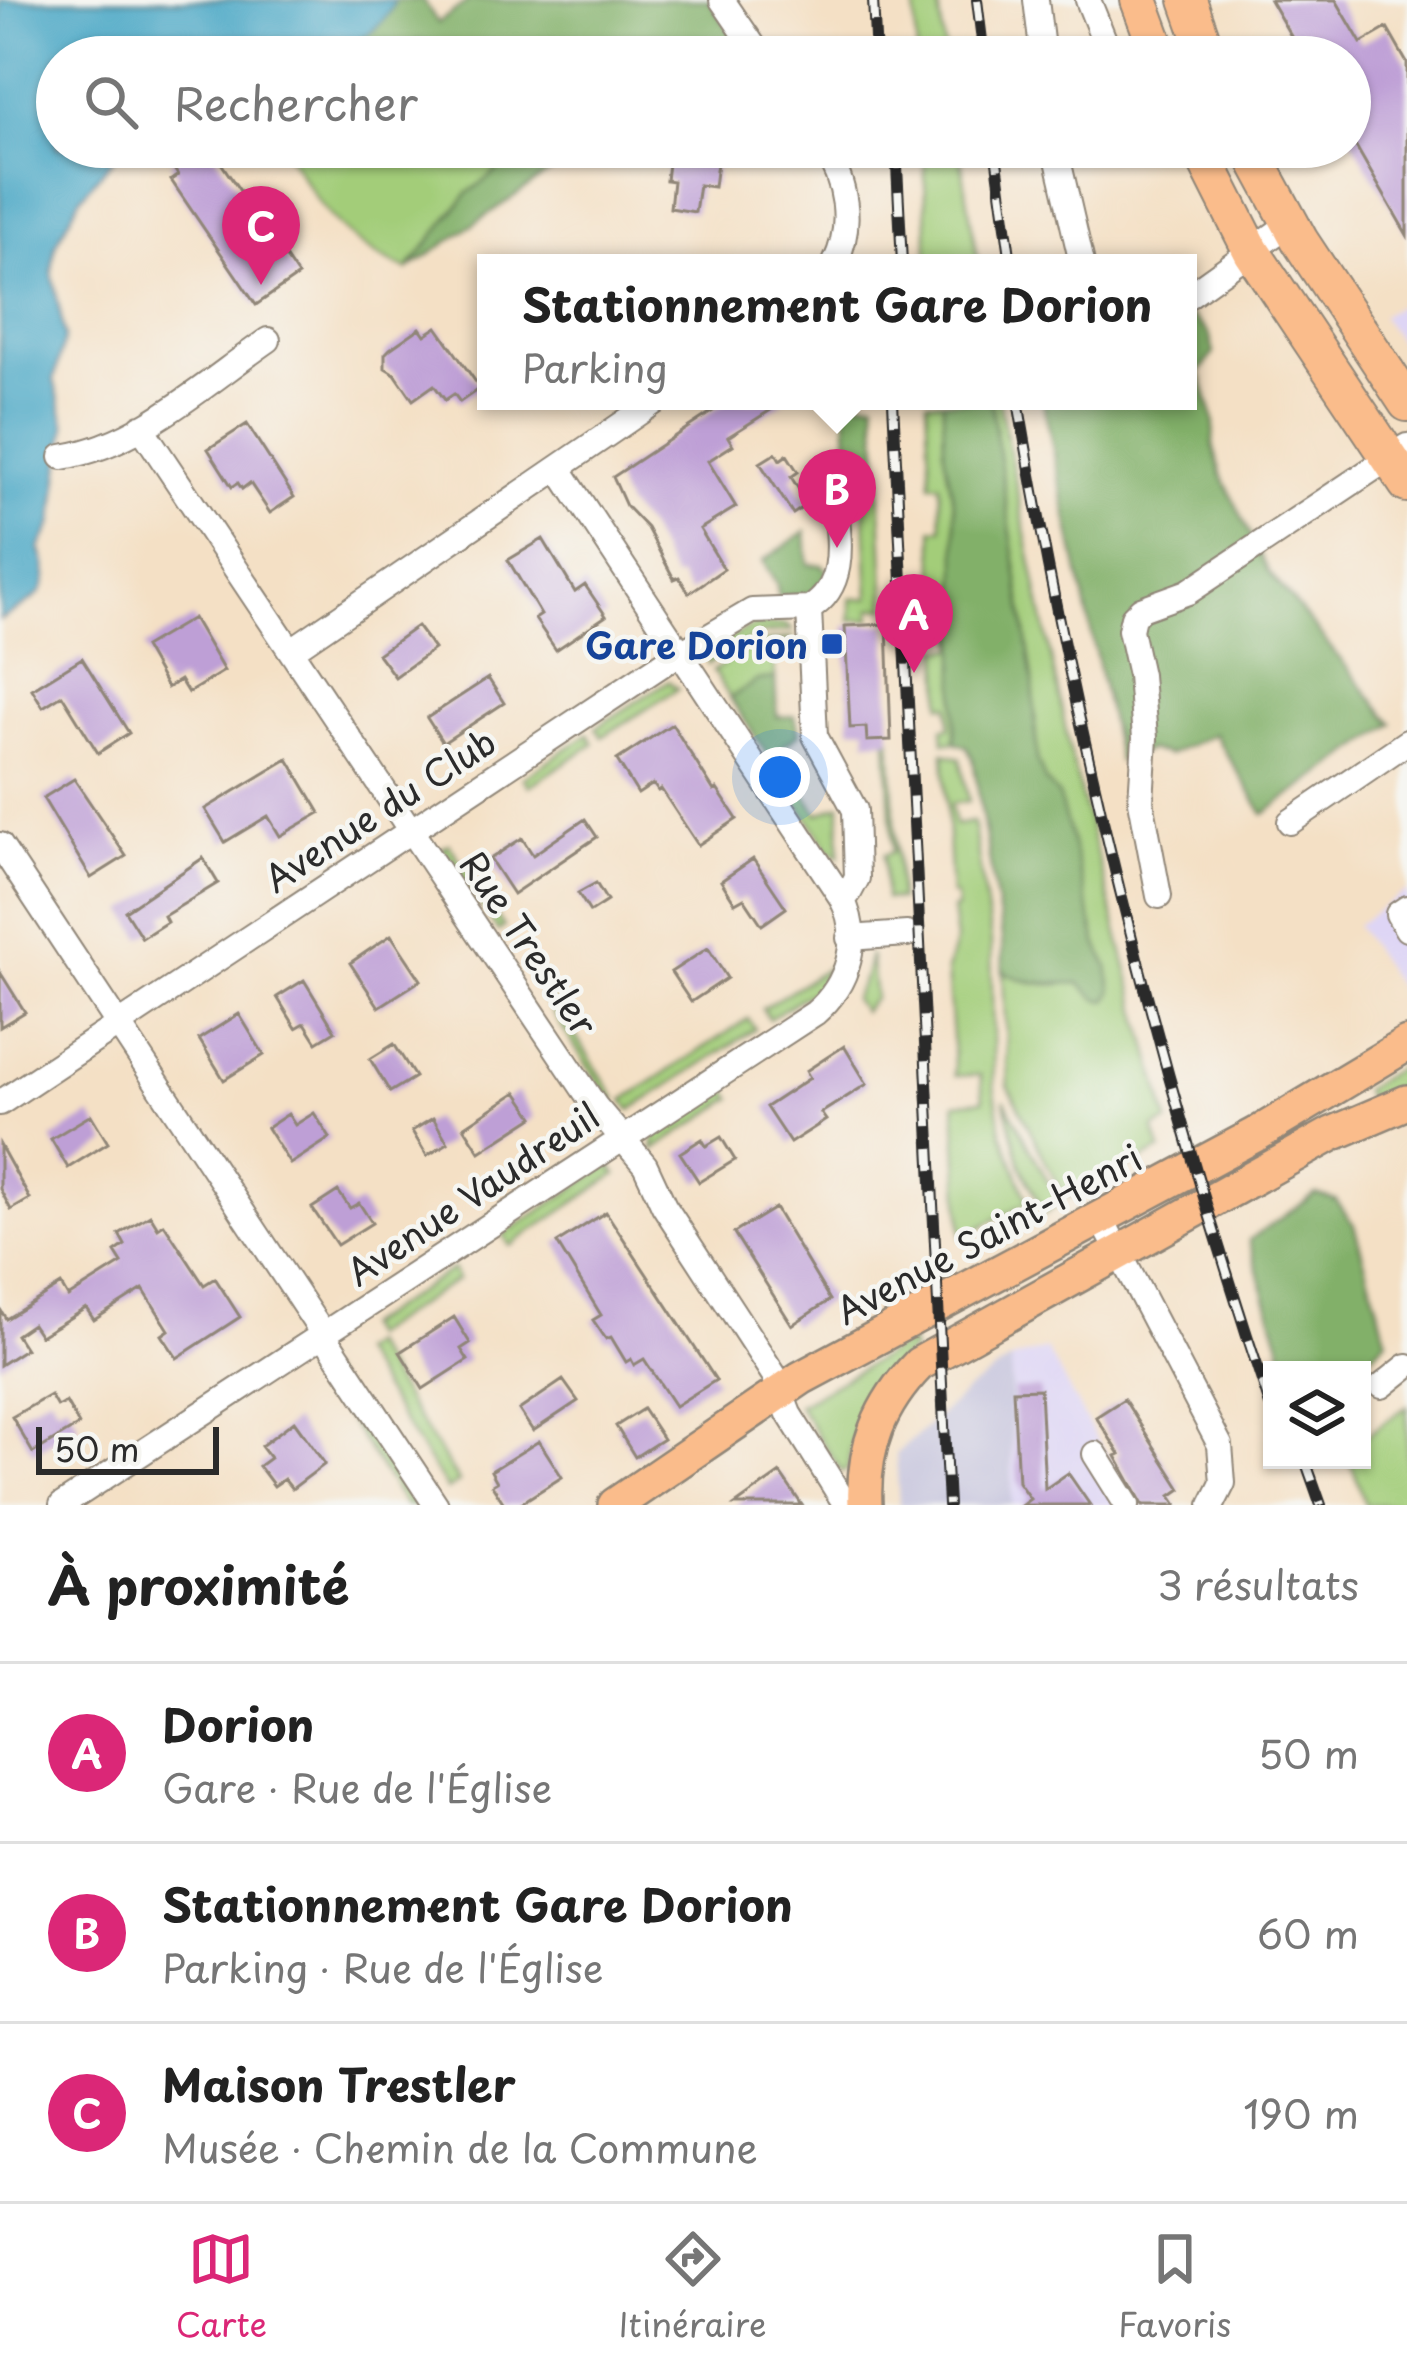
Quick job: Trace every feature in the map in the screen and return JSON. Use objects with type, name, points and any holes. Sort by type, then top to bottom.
[{"type":"highway","points":[[1188,0],[1201,36]]},
{"type":"highway","points":[[1150,4],[1156,36]]},
{"type":"highway","points":[[1210,168],[1252,252],[1401,463]]},
{"type":"highway","points":[[1260,168],[1289,224],[1407,403]]},
{"type":"main road","name":"Avenue Saint-Henri","points":[[615,1505],[850,1350],[960,1297],[1274,1124],[1407,1044]]},
{"type":"main road","points":[[866,1505],[865,1473],[874,1430],[887,1402],[919,1364],[1358,1120],[1407,1102]]},
{"type":"street","points":[[722,0],[747,36]]},
{"type":"street","points":[[1036,0],[1040,36]]},
{"type":"street","points":[[1088,0],[1102,36]]},
{"type":"street","points":[[834,168],[841,181],[845,218],[839,254]]},
{"type":"street","points":[[1060,168],[1080,254]]},
{"type":"street","points":[[1197,290],[1289,224]]},
{"type":"street","points":[[62,457],[141,428],[268,340]]},
{"type":"street","points":[[292,650],[643,410]]},
{"type":"street","name":"Rue Trestler","points":[[141,428],[596,1106],[642,1161],[664,1206],[774,1375],[789,1414],[846,1505]]},
{"type":"street","points":[[1160,896],[1143,818],[1142,703],[1130,630],[1133,617],[1141,609],[1188,592],[1401,463]]},
{"type":"street","points":[[559,469],[841,898],[857,878],[855,810],[815,736],[809,609],[829,594],[837,579],[834,484]]},
{"type":"street","name":"Avenue du Club","points":[[0,1103],[681,654],[752,611],[809,609]]},
{"type":"street","points":[[1290,822],[1407,742]]},
{"type":"street","points":[[0,845],[436,1505]]},
{"type":"street","name":"Avenue Vaudreuil","points":[[62,1505],[832,999],[846,976],[848,914],[841,898]]},
{"type":"street","points":[[1407,908],[1398,914],[1407,929]]},
{"type":"street","points":[[849,938],[907,934]]},
{"type":"street","points":[[1101,1218],[1220,1445],[1223,1483],[1213,1505]]},
{"type":"street","points":[[1382,1386],[1407,1366]]},
{"type":"street","points":[[1095,1454],[1127,1505]]},
{"type":"shaded area","points":[[1407,300],[1407,353],[1381,316]]},
{"type":"shaded area","points":[[1407,891],[1407,1001],[1356,925]]},
{"type":"shaded area","points":[[1046,1349],[1140,1505],[1012,1505],[1011,1360]]},
{"type":"shaded area","points":[[1011,1360],[1012,1505],[899,1505],[896,1454],[969,1389]]},
{"type":"green space","points":[[395,0],[423,0],[438,23],[469,0],[709,0],[733,36],[365,36]]},
{"type":"green space","points":[[915,0],[938,0],[943,36],[916,36]]},
{"type":"green space","points":[[296,168],[497,168],[468,193],[407,270],[347,234]]},
{"type":"green space","points":[[497,168],[555,168],[407,270],[468,193]]},
{"type":"green space","points":[[925,168],[962,168],[977,254],[928,254]]},
{"type":"green space","points":[[1197,321],[1209,334],[1214,353],[1200,372],[1214,421],[1213,445],[1221,474],[1268,571],[1393,724],[1264,814],[1214,734],[1168,755],[1148,750],[1118,761],[1045,410],[1197,410]]},
{"type":"green space","points":[[846,410],[876,410],[879,468],[849,475]]},
{"type":"green space","points":[[927,410],[943,410],[959,587],[955,742],[944,742],[943,728],[950,727],[949,705],[942,705],[940,649],[955,648],[955,626],[938,626],[933,529],[942,528],[940,484],[931,484]]},
{"type":"green space","points":[[943,410],[992,410],[1033,680],[1037,759],[1045,781],[1058,795],[1072,842],[1097,943],[1108,967],[1112,992],[1107,1001],[1097,999],[1079,983],[1031,981],[1003,971],[1002,938],[973,759],[966,746],[955,742],[957,555],[955,508],[944,453]]},
{"type":"green space","points":[[992,410],[1001,410],[1072,761],[1168,1122],[1154,1128],[1161,1150],[1074,1197],[1059,1188],[1008,1085],[1003,971],[1030,982],[1056,984],[1108,967],[1097,943],[1058,795],[1045,781],[1037,759],[1033,679]]},
{"type":"green space","points":[[879,468],[886,608],[871,609],[871,619],[851,620],[851,599],[869,598],[863,474]]},
{"type":"green space","points":[[806,531],[808,564],[822,565],[829,572],[813,593],[778,597],[763,561]]},
{"type":"green space","points":[[755,625],[786,625],[792,630],[756,635],[708,664],[706,652]]},
{"type":"green space","points":[[793,637],[789,642],[773,643],[775,678],[758,680],[730,698],[713,671],[755,644]]},
{"type":"green space","points":[[775,678],[777,717],[795,716],[799,734],[778,750],[784,761],[776,768],[730,698],[758,680]]},
{"type":"green space","points":[[668,681],[678,689],[602,737],[596,728]]},
{"type":"green space","points":[[588,734],[594,744],[529,786],[523,778]]},
{"type":"green space","points":[[887,740],[891,740],[899,900],[885,899],[884,855],[893,852]]},
{"type":"green space","points":[[944,753],[960,758],[969,801],[951,804],[955,825],[973,822],[991,940],[994,1086],[1002,1133],[1028,1202],[962,1237],[955,1103],[983,1100],[981,1075],[955,1076],[947,970],[956,940],[952,910],[957,909],[956,896],[951,895]]},
{"type":"green space","points":[[784,761],[818,814],[840,805],[839,857],[829,850],[776,768]]},
{"type":"green space","points":[[449,844],[504,927],[498,931],[442,848]]},
{"type":"green space","points":[[870,955],[875,998],[863,1011],[853,999]]},
{"type":"green space","points":[[828,967],[818,987],[769,1019],[762,1009]]},
{"type":"green space","points":[[546,991],[616,1098],[611,1102],[541,995]]},
{"type":"green space","points":[[748,1019],[755,1029],[631,1110],[624,1100]]},
{"type":"green space","points":[[1407,1062],[1407,1085],[1368,1099],[1363,1090]]},
{"type":"green space","points":[[726,1088],[733,1098],[653,1151],[655,1136]]},
{"type":"green space","points":[[1004,1099],[1057,1198],[1045,1214],[1021,1166]]},
{"type":"green space","points":[[610,1165],[617,1174],[510,1246],[503,1235]]},
{"type":"green space","points":[[1316,1194],[1336,1200],[1354,1225],[1387,1339],[1365,1361],[1285,1361],[1249,1240]]},
{"type":"green space","points":[[453,1269],[458,1279],[369,1337],[363,1327]]},
{"type":"green space","points":[[909,1342],[913,1349],[868,1403],[848,1469],[842,1472],[798,1405]]},
{"type":"green space","points":[[369,1344],[459,1482],[447,1490],[358,1352]]},
{"type":"green space","points":[[327,1372],[416,1505],[405,1505],[320,1377]]},
{"type":"green space","points":[[1407,1406],[1407,1505],[1365,1505],[1353,1469],[1371,1469],[1371,1432]]},
{"type":"water","points":[[0,0],[395,0],[378,26],[365,36],[36,36],[36,168],[105,168],[80,198],[55,246],[52,272],[65,337],[54,380],[66,426],[53,523],[40,548],[44,585],[33,600],[0,620]]},
{"type":"building","points":[[1270,0],[1336,0],[1357,36],[1291,36]]},
{"type":"building","points":[[1387,28],[1407,63],[1407,235],[1368,168],[1371,37]]},
{"type":"building","points":[[173,168],[224,168],[298,276],[256,305],[171,180],[178,175]]},
{"type":"building","points":[[667,168],[716,168],[714,187],[699,185],[695,212],[670,208],[673,181],[666,180]]},
{"type":"building","points":[[437,327],[477,390],[460,402],[454,394],[445,400],[434,385],[413,400],[385,368],[385,354],[420,328],[425,335]]},
{"type":"building","points":[[714,410],[771,410],[728,437],[733,445],[708,461],[736,507],[700,529],[724,569],[689,593],[679,577],[674,579],[647,528],[626,506],[613,477]]},
{"type":"building","points":[[247,424],[294,497],[270,513],[250,483],[242,489],[238,483],[232,487],[208,449]]},
{"type":"building","points":[[776,453],[780,460],[787,455],[798,472],[791,477],[808,504],[793,514],[760,463]]},
{"type":"building","points":[[543,539],[575,592],[585,585],[606,616],[556,650],[535,619],[541,615],[508,560]]},
{"type":"building","points":[[193,618],[224,671],[188,693],[180,680],[167,688],[144,647]]},
{"type":"building","points":[[887,624],[891,740],[867,741],[866,727],[850,728],[845,626]]},
{"type":"building","points":[[417,626],[434,649],[395,677],[378,654]]},
{"type":"building","points":[[82,658],[129,733],[98,753],[62,695],[43,707],[32,689]]},
{"type":"building","points":[[488,678],[504,703],[443,743],[427,718]]},
{"type":"building","points":[[672,724],[737,819],[698,845],[661,789],[653,784],[638,794],[617,760]]},
{"type":"building","points":[[288,759],[320,813],[280,836],[268,816],[225,842],[205,809]]},
{"type":"building","points":[[74,779],[126,856],[91,878],[43,798]]},
{"type":"building","points":[[585,819],[597,837],[513,894],[490,859],[522,838],[533,855]]},
{"type":"building","points":[[203,858],[218,883],[164,916],[167,922],[142,938],[125,911]]},
{"type":"building","points":[[753,859],[786,908],[762,925],[744,898],[735,903],[721,881]]},
{"type":"building","points":[[596,883],[607,901],[590,912],[578,893]]},
{"type":"building","points":[[391,935],[421,980],[379,1007],[350,963]]},
{"type":"building","points":[[708,948],[727,978],[691,1002],[671,972]]},
{"type":"building","points":[[0,972],[25,1012],[0,1027]]},
{"type":"building","points":[[304,980],[335,1031],[317,1042],[305,1023],[296,1028],[277,997]]},
{"type":"building","points":[[239,1014],[264,1055],[224,1080],[199,1039]]},
{"type":"building","points":[[394,1044],[415,1077],[390,1092],[370,1059]]},
{"type":"building","points":[[844,1046],[867,1084],[821,1113],[826,1120],[790,1143],[766,1107],[810,1078],[806,1071]]},
{"type":"building","points":[[517,1092],[534,1117],[480,1152],[464,1127]]},
{"type":"building","points":[[314,1113],[330,1138],[290,1164],[267,1128],[288,1114],[295,1125]]},
{"type":"building","points":[[91,1115],[108,1143],[68,1168],[51,1139]]},
{"type":"building","points":[[433,1118],[448,1143],[427,1156],[412,1131]]},
{"type":"building","points":[[721,1137],[735,1160],[699,1182],[680,1153],[702,1139],[706,1146]]},
{"type":"building","points":[[0,1145],[30,1199],[11,1210],[0,1189]]},
{"type":"building","points":[[338,1191],[350,1208],[359,1203],[372,1223],[337,1245],[312,1208]]},
{"type":"building","points":[[775,1208],[830,1300],[792,1325],[734,1233]]},
{"type":"building","points":[[606,1212],[716,1380],[675,1406],[644,1359],[634,1365],[631,1359],[626,1362],[611,1337],[606,1339],[593,1320],[601,1315],[557,1243]]},
{"type":"building","points":[[150,1215],[158,1228],[164,1224],[204,1285],[215,1278],[240,1317],[177,1358],[162,1335],[169,1330],[143,1289],[94,1320],[86,1308],[40,1336],[32,1324],[16,1335],[25,1349],[0,1365],[0,1309],[6,1319],[61,1285],[68,1297],[122,1263],[115,1252],[125,1245],[119,1234]]},
{"type":"building","points":[[454,1317],[470,1343],[461,1349],[468,1360],[423,1389],[400,1352]]},
{"type":"building","points":[[563,1380],[578,1401],[533,1431],[519,1410]]},
{"type":"building","points":[[1040,1389],[1045,1489],[1068,1473],[1090,1505],[1022,1505],[1030,1499],[1018,1482],[1013,1390]]},
{"type":"building","points":[[50,1395],[57,1407],[66,1402],[79,1425],[33,1453],[12,1417]]},
{"type":"building","points":[[1124,1399],[1181,1489],[1171,1496],[1177,1505],[1143,1505],[1116,1456],[1120,1454],[1096,1417]]},
{"type":"building","points":[[643,1409],[663,1439],[635,1457],[616,1426]]},
{"type":"building","points":[[294,1421],[325,1464],[292,1489],[284,1479],[274,1486],[259,1466],[270,1458],[261,1446]]},
{"type":"building","points":[[539,1441],[562,1477],[518,1505],[505,1505],[492,1485],[497,1482],[491,1471]]},
{"type":"building","points":[[780,1473],[802,1505],[735,1505]]},
{"type":"railway","points":[[873,0],[875,36]]},
{"type":"railway","points":[[977,0],[981,36]]},
{"type":"railway","points":[[897,168],[902,254]]},
{"type":"railway","points":[[998,168],[1010,254]]},
{"type":"railway","points":[[893,410],[948,1505]]},
{"type":"railway","points":[[1020,410],[1067,657],[1125,911],[1194,1163],[1263,1383]]},
{"type":"railway","points":[[1308,1469],[1321,1505]]},
{"type":"place","name":"Maison Trestler","points":[[261,285]]},
{"type":"place","name":"Stationnement Gare Dorion","points":[[837,548]]},
{"type":"place","name":"Gare Dorion","points":[[832,644]]},
{"type":"place","name":"Dorion","points":[[914,673]]}]
